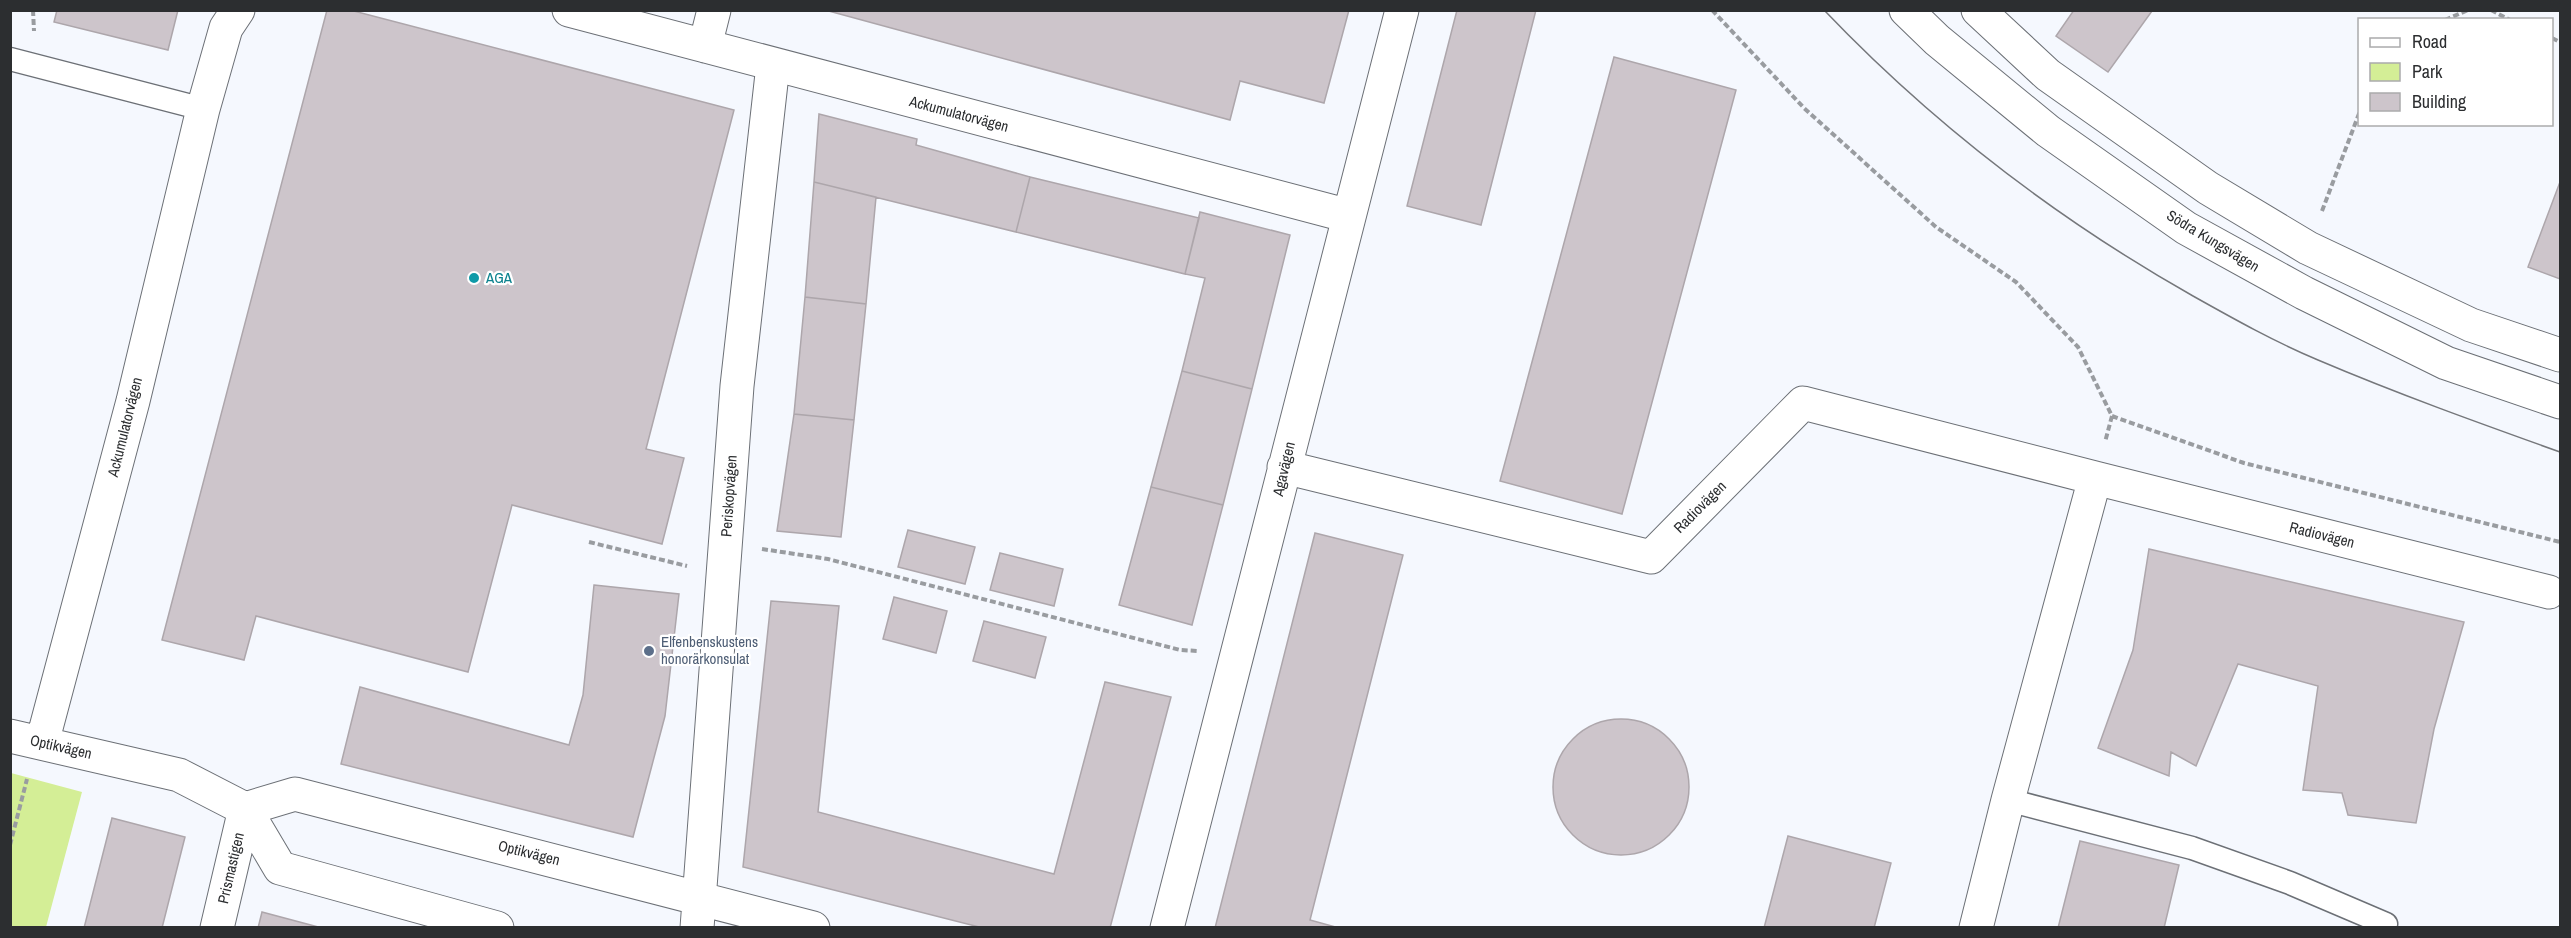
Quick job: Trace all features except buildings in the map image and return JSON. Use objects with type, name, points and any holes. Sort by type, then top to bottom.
[{"type":"street","name":"Ackumulatorvägen","points":[[42,743],[133,402],[203,109],[226,28],[238,10]]},
{"type":"street","name":"Ackumulatorvägen","points":[[569,10],[1349,216]]},
{"type":"street","points":[[705,46],[714,10]]},
{"type":"street","name":"Agavägen","points":[[1167,927],[1402,10]]},
{"type":"street","name":"Södra Kungsvägen","points":[[1906,10],[1937,40],[2048,131],[2186,228],[2304,293],[2446,363],[2560,402]]},
{"type":"street","points":[[1978,10],[2048,75],[2208,188],[2308,248],[2471,325],[2560,355]]},
{"type":"street","name":"Periskopvägen","points":[[698,912],[737,386],[773,65]]},
{"type":"street","name":"Radiovägen","points":[[1284,467],[1651,557],[1803,403],[2549,592]]},
{"type":"street","points":[[1976,927],[2008,800],[2096,478]]},
{"type":"street","name":"Optikvägen","points":[[10,735],[179,775],[245,809],[295,794],[698,912],[813,927]]},
{"type":"street","points":[[245,809],[280,868],[497,927]]},
{"type":"street","name":"Prismastigen","points":[[217,927],[245,809]]},
{"type":"lane","points":[[10,59],[203,109]]},
{"type":"lane","points":[[2008,800],[2193,848],[2290,883],[2386,924]]},
{"type":"path","points":[[1712,10],[1804,108],[1936,227],[2016,282],[2078,347],[2112,416],[2244,464],[2560,542]]},
{"type":"path","points":[[2450,18],[2468,10]]},
{"type":"path","points":[[2491,10],[2507,18]]},
{"type":"path","points":[[2308,248],[2358,116]]},
{"type":"path","points":[[589,542],[724,559],[828,559],[1180,650],[1238,651]]},
{"type":"path","points":[[10,845],[27,778]]},
{"type":"green space","points":[[11,773],[82,792],[46,927],[11,927]]},
{"type":"tram line","points":[[1824,10],[1865,52],[1952,130],[2045,201],[2093,235],[2143,266],[2239,322],[2302,353],[2348,373],[2560,452]]},
{"type":"place","name":"AGA","points":[[474,278]]},
{"type":"place","name":"Elfenbenskustens honorärkonsulat","points":[[649,651]]}]
